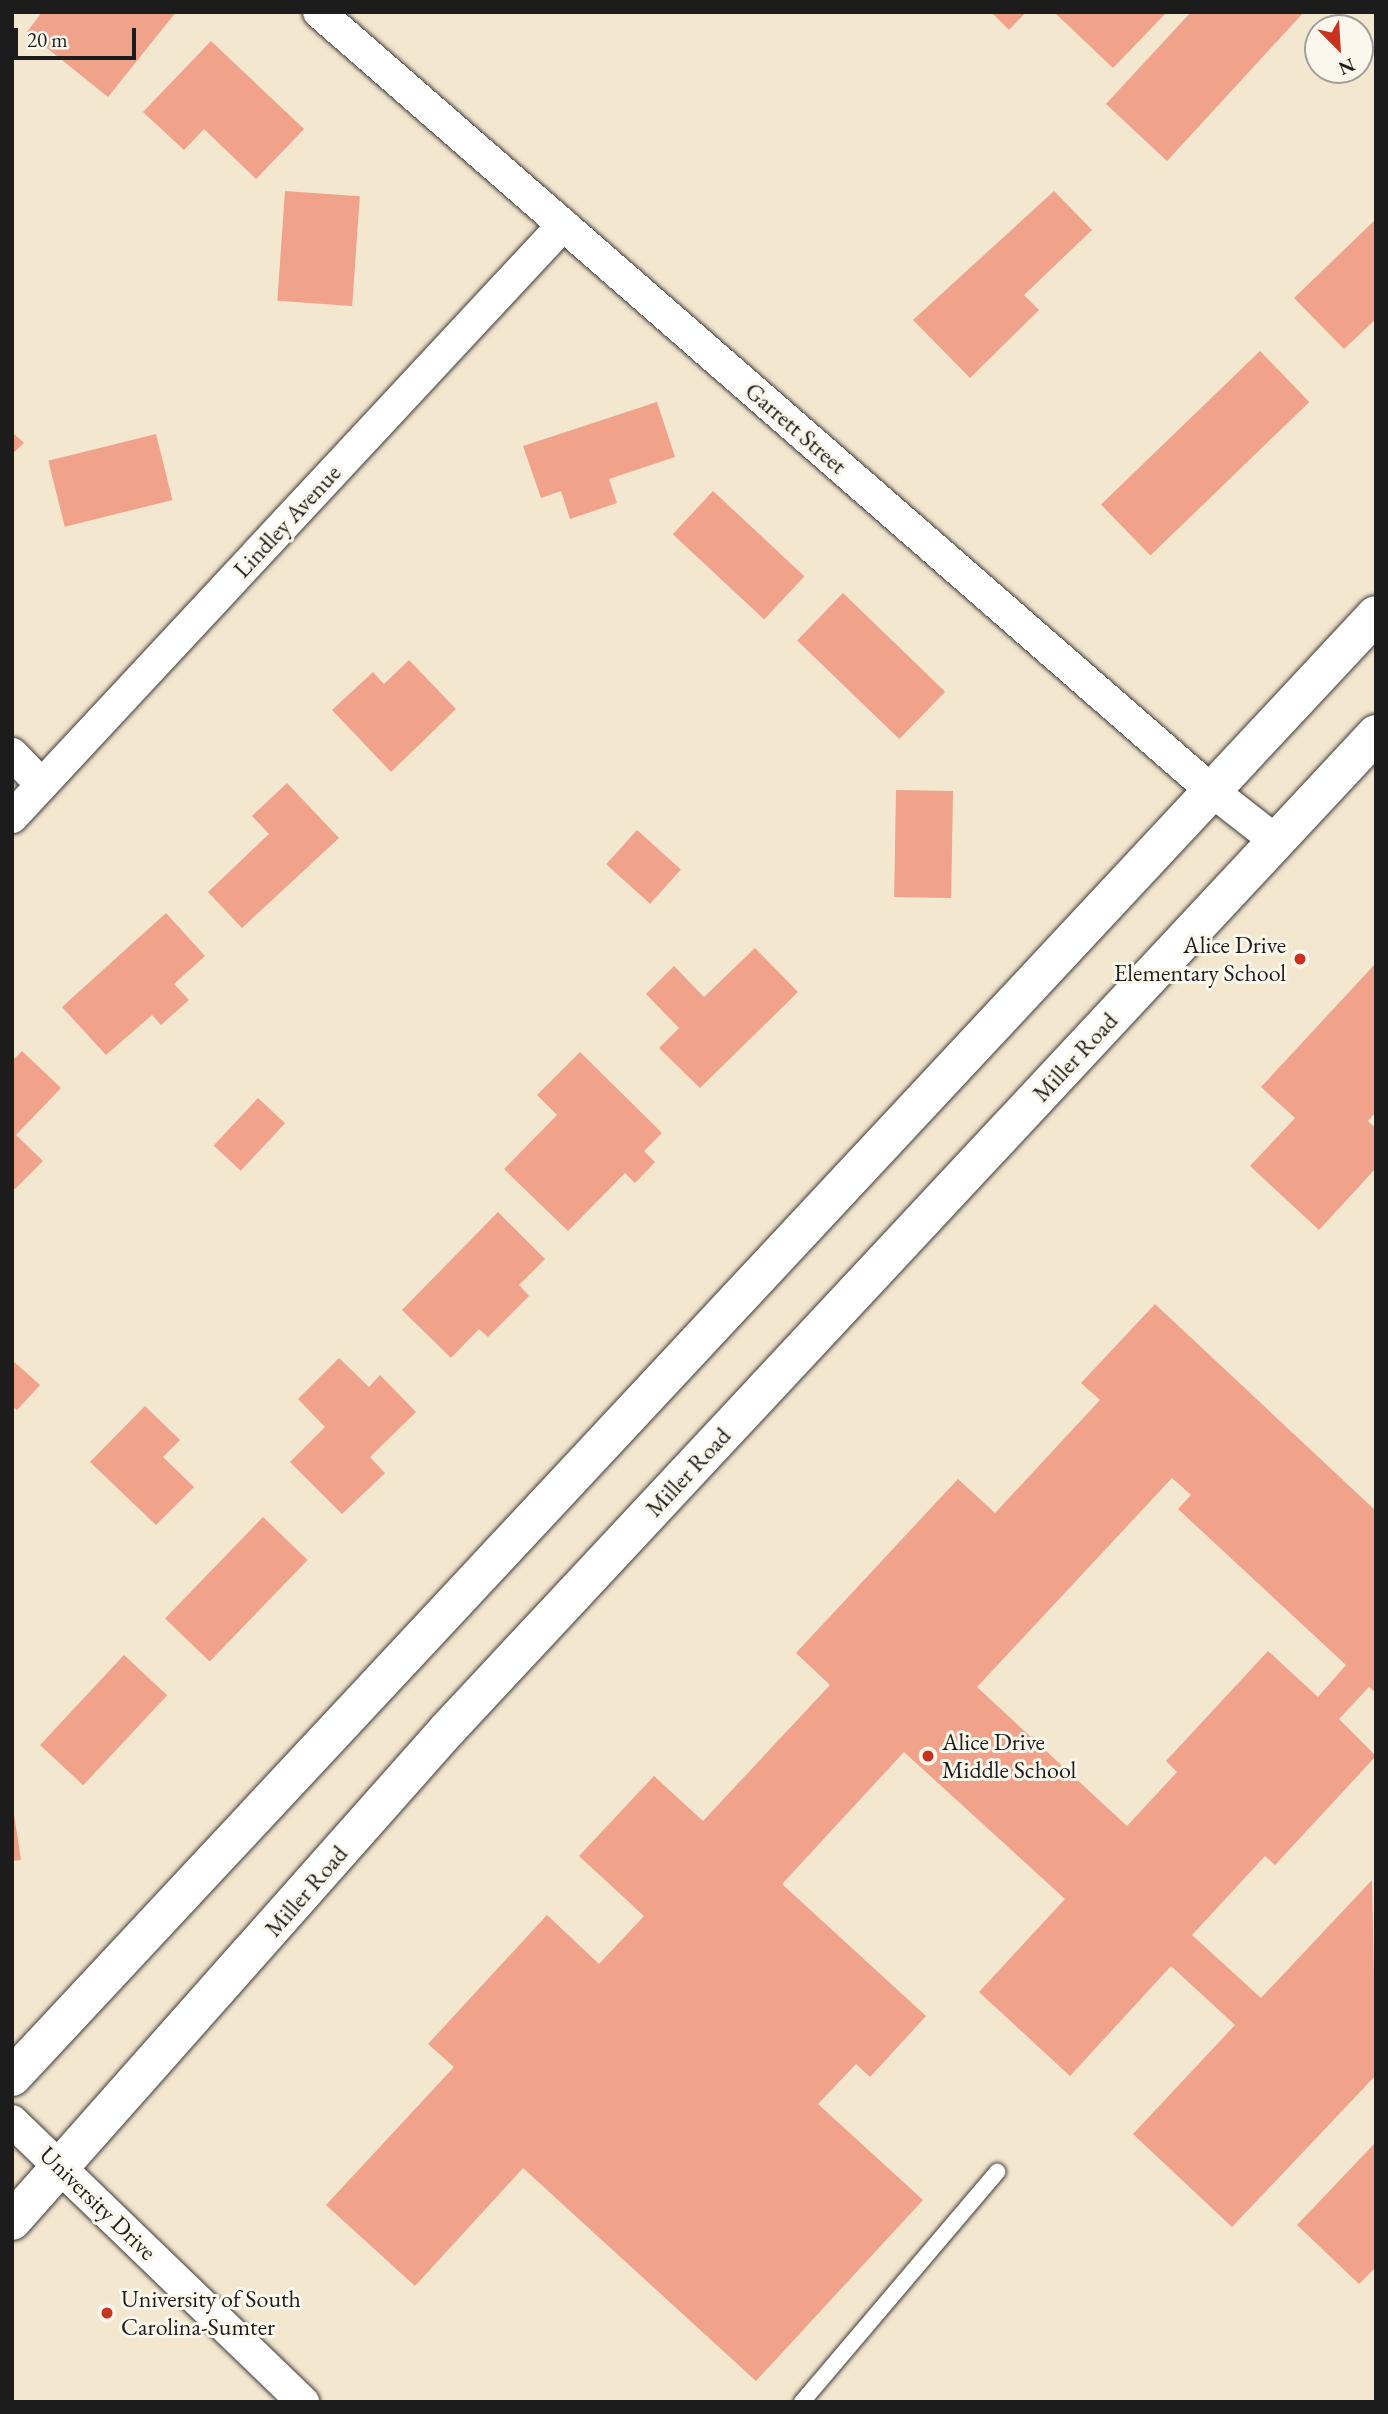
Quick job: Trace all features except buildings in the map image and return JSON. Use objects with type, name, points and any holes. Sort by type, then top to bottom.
[{"type":"street","name":"Garrett Street","points":[[319,12],[1212,791],[1276,841]]},
{"type":"street","name":"Lindley Avenue","points":[[12,817],[563,225]]},
{"type":"street","points":[[12,2077],[1376,615]]},
{"type":"street","name":"Miller Road","points":[[12,2221],[63,2168],[447,1730],[1376,734]]},
{"type":"street","points":[[12,754],[43,785]]},
{"type":"street","name":"University Drive","points":[[12,2121],[303,2402]]},
{"type":"lane","points":[[802,2402],[997,2172]]},
{"type":"place","name":"Alice Drive Elementary School","points":[[1300,959]]},
{"type":"place","name":"Alice Drive Middle School","points":[[928,1756]]},
{"type":"place","name":"University of South Carolina-Sumter","points":[[107,2313]]}]
